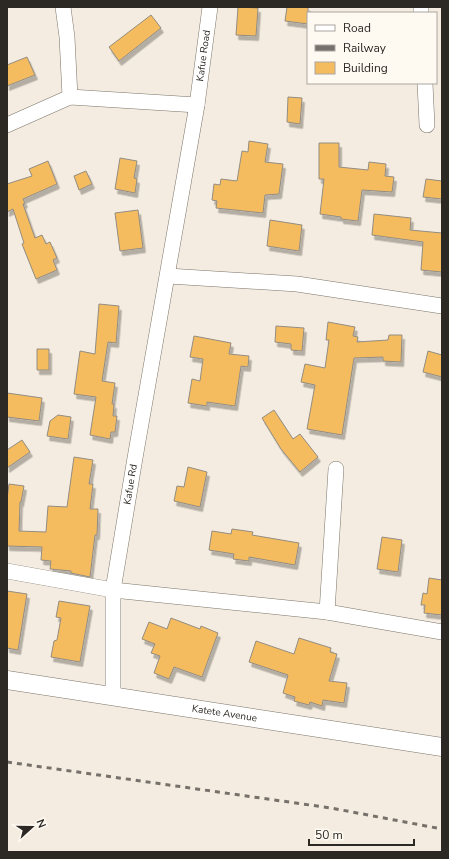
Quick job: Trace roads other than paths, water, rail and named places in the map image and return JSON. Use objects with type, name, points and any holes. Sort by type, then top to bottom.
[{"type":"street","points":[[63,7],[70,98]]},
{"type":"street","name":"Kafue Road","points":[[168,276],[197,105],[210,7]]},
{"type":"street","points":[[425,84],[427,125]]},
{"type":"street","points":[[7,124],[70,98],[197,105]]},
{"type":"street","points":[[168,276],[297,284],[442,306]]},
{"type":"street","name":"Kafue Rd","points":[[112,696],[113,590],[168,276]]},
{"type":"street","points":[[327,612],[336,469]]},
{"type":"street","points":[[7,571],[113,590],[327,612],[442,632]]},
{"type":"street","name":"Katete Avenue","points":[[7,680],[442,747]]},
{"type":"railway","points":[[7,762],[331,808],[442,829]]}]
